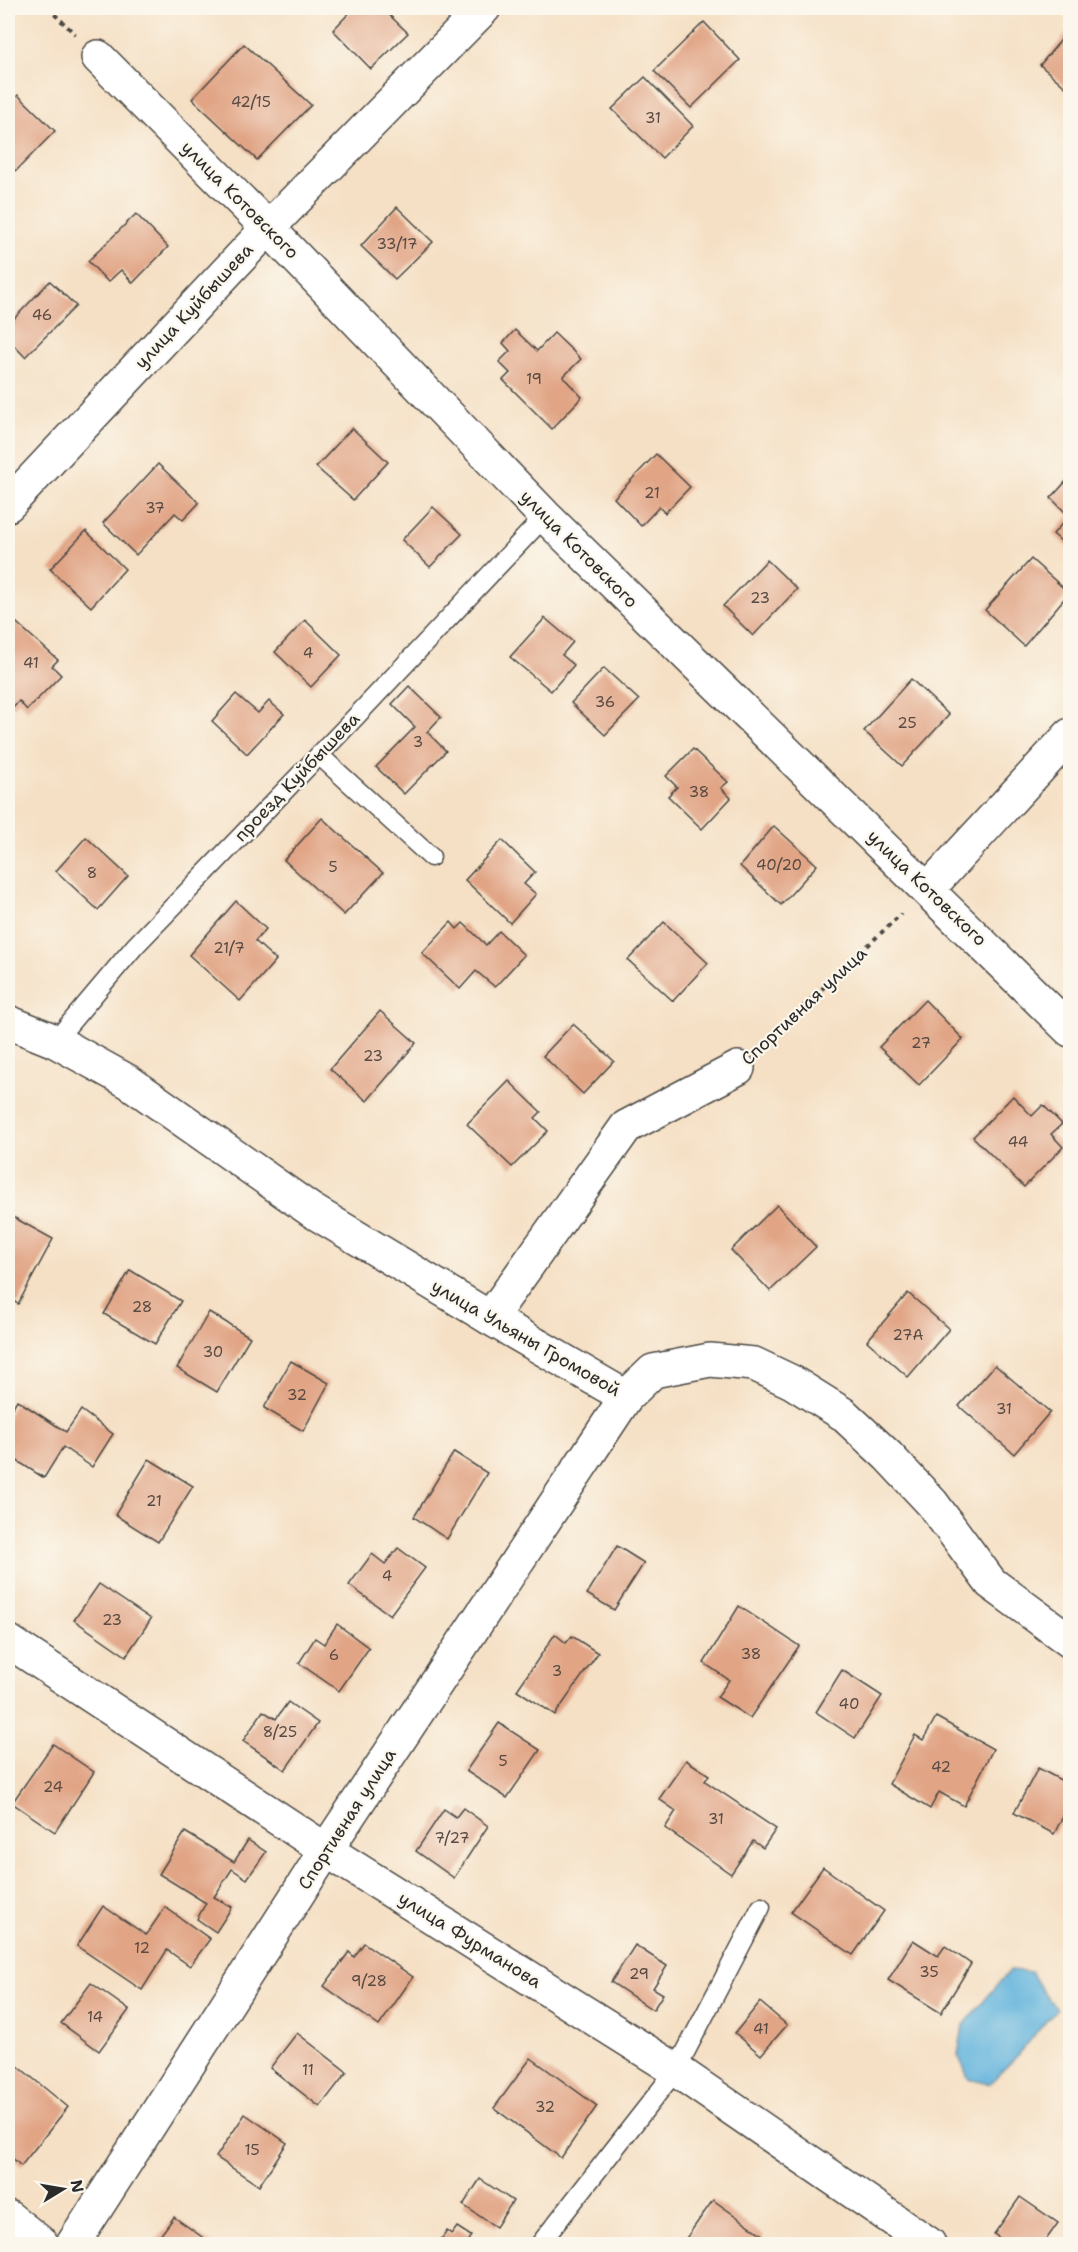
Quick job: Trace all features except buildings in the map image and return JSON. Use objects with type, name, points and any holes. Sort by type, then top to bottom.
[{"type":"street","name":"улица Куйбышева","points":[[8,505],[268,228],[484,8]]},
{"type":"street","name":"улица Котовского","points":[[98,57],[268,228],[545,516],[1071,1030]]},
{"type":"street","points":[[928,889],[1071,735]]},
{"type":"street","name":"улица Ульяны Громовой","points":[[8,1022],[55,1041],[129,1082],[311,1210],[626,1397],[653,1371],[710,1360],[754,1364],[792,1382],[843,1414],[888,1456],[932,1503],[991,1583],[1071,1641]]},
{"type":"street","name":"Спортивная улица","points":[[490,1318],[626,1127],[738,1068]]},
{"type":"street","name":"Спортивная улица","points":[[73,2244],[326,1850],[626,1397]]},
{"type":"street","name":"улица Фурманова","points":[[8,1641],[326,1850],[676,2070],[929,2244]]},
{"type":"street","points":[[8,2217],[42,2244]]},
{"type":"lane","name":"проезд Куйбышева","points":[[55,1041],[135,946],[545,516]]},
{"type":"lane","points":[[319,755],[431,857]]},
{"type":"lane","points":[[540,2244],[676,2070],[761,1907]]},
{"type":"path","name":"Спортивная улица","points":[[738,1068],[928,889]]},
{"type":"water","points":[[1010,1970],[1031,1972],[1045,1995],[1057,2008],[1019,2054],[989,2084],[969,2079],[958,2055],[963,2026]]}]
